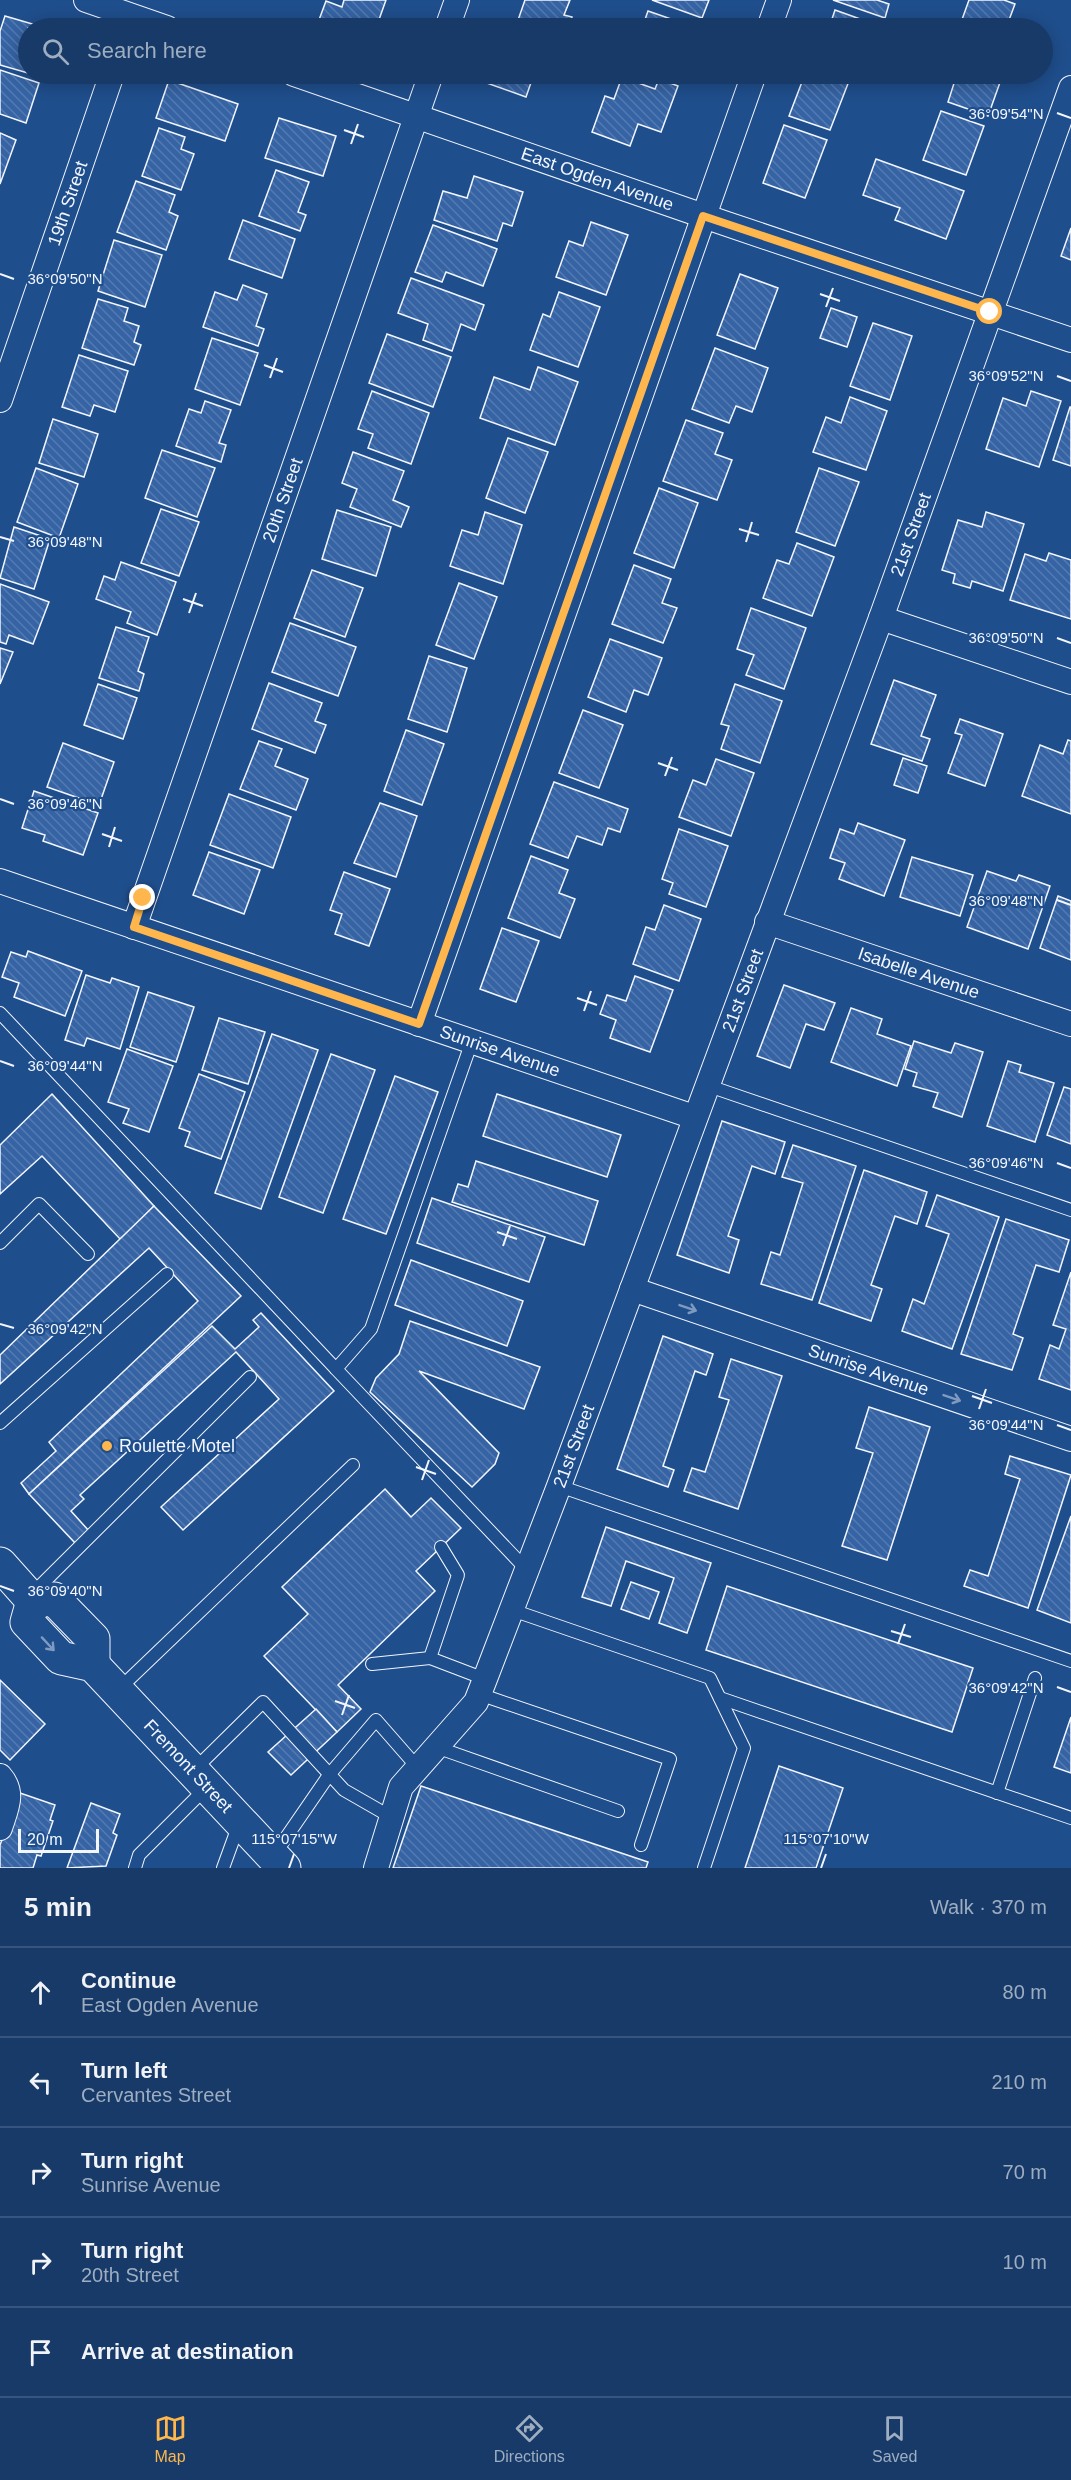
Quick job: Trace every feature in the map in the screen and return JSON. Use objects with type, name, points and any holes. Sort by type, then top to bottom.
[{"type":"main road","points":[[0,1564],[31,1598]]},
{"type":"main road","name":"Fremont Street","points":[[31,1598],[27,1622],[62,1658],[93,1665],[279,1862]]},
{"type":"street","points":[[86,0],[132,15]]},
{"type":"street","points":[[451,18],[457,0]]},
{"type":"street","points":[[773,18],[779,0]]},
{"type":"street","name":"19th Street","points":[[0,400],[109,84]]},
{"type":"street","name":"East Ogden Avenue","points":[[323,84],[703,216],[1071,340]]},
{"type":"street","name":"20th Street","points":[[134,927],[427,84]]},
{"type":"street","points":[[419,1024],[750,84]]},
{"type":"street","name":"21st Street","points":[[376,1868],[401,1787],[476,1702],[482,1687],[559,1486],[881,618],[990,312],[1069,100]]},
{"type":"street","points":[[881,618],[1071,682]]},
{"type":"street","name":"Sunrise Avenue","points":[[0,881],[694,1117]]},
{"type":"street","name":"Isabelle Avenue","points":[[767,921],[1071,1024]]},
{"type":"street","name":"Sunrise Avenue","points":[[632,1289],[1071,1439]]},
{"type":"street","points":[[0,1776],[5,1782],[10,1798],[0,1828]]},
{"type":"lane","points":[[0,1013],[526,1569]]},
{"type":"lane","points":[[336,1369],[371,1329],[472,1041]]},
{"type":"lane","points":[[706,1085],[1071,1210]]},
{"type":"lane","points":[[0,1243],[39,1204],[87,1254]]},
{"type":"lane","points":[[0,1424],[167,1274]]},
{"type":"lane","points":[[31,1598],[250,1377]]},
{"type":"lane","points":[[118,1690],[353,1465]]},
{"type":"lane","points":[[559,1486],[1071,1661]]},
{"type":"lane","points":[[430,1658],[458,1575],[441,1547]]},
{"type":"lane","points":[[512,1610],[710,1678],[744,1748],[704,1868]]},
{"type":"lane","points":[[372,1664],[430,1658],[482,1687],[670,1759],[641,1845]]},
{"type":"lane","points":[[997,1793],[1035,1678]]},
{"type":"lane","points":[[720,1698],[1071,1818]]},
{"type":"lane","points":[[135,1868],[139,1855],[263,1702],[344,1790],[391,1817]]},
{"type":"lane","points":[[279,1862],[329,1775],[376,1720],[418,1768]]},
{"type":"lane","points":[[436,1747],[618,1811]]},
{"type":"lane","points":[[223,1868],[240,1821]]},
{"type":"building","points":[[344,0],[386,0],[380,18],[320,18],[326,1],[342,7]]},
{"type":"building","points":[[525,0],[570,0],[564,15],[572,18],[519,18]]},
{"type":"building","points":[[652,0],[709,0],[702,18]]},
{"type":"building","points":[[833,0],[877,0],[889,4],[885,18]]},
{"type":"building","points":[[969,0],[1004,0],[1015,4],[1010,18],[963,18]]},
{"type":"building","points":[[835,10],[857,18],[832,18]]},
{"type":"building","points":[[648,11],[668,18],[646,18]]},
{"type":"building","points":[[5,16],[18,20],[18,70],[0,65],[0,31]]},
{"type":"building","points":[[0,70],[18,76],[18,84],[39,84],[26,123],[0,114]]},
{"type":"building","points":[[168,84],[180,84],[238,104],[225,141],[156,118]]},
{"type":"building","points":[[490,84],[531,84],[526,97]]},
{"type":"building","points":[[619,84],[641,84],[655,89],[657,84],[678,86],[661,132],[638,124],[630,146],[592,132],[605,96],[614,99]]},
{"type":"building","points":[[801,84],[848,84],[830,130],[789,116]]},
{"type":"building","points":[[954,84],[999,84],[988,116],[948,102]]},
{"type":"building","points":[[941,111],[984,126],[966,175],[923,160]]},
{"type":"building","points":[[279,118],[336,136],[323,176],[265,158]]},
{"type":"building","points":[[784,125],[827,140],[805,198],[763,183]]},
{"type":"building","points":[[159,128],[185,137],[181,149],[194,154],[181,190],[142,176]]},
{"type":"building","points":[[0,133],[16,140],[0,184]]},
{"type":"building","points":[[876,159],[964,191],[946,239],[895,220],[900,208],[863,195]]},
{"type":"building","points":[[276,170],[309,182],[298,212],[306,215],[300,231],[259,216]]},
{"type":"building","points":[[474,176],[523,192],[512,226],[503,223],[497,241],[434,220],[443,191],[467,198]]},
{"type":"building","points":[[136,181],[175,195],[169,212],[178,216],[166,250],[117,232]]},
{"type":"building","points":[[243,220],[295,239],[282,278],[229,259]]},
{"type":"building","points":[[591,222],[628,235],[606,295],[556,277],[569,241],[583,246]]},
{"type":"building","points":[[433,225],[497,249],[483,286],[446,272],[442,282],[415,272]]},
{"type":"building","points":[[1071,228],[1071,260],[1061,256]]},
{"type":"building","points":[[114,240],[162,255],[145,307],[98,291]]},
{"type":"building","points":[[740,274],[778,288],[755,349],[717,335]]},
{"type":"building","points":[[411,278],[484,305],[475,330],[461,324],[452,351],[423,340],[428,324],[398,313]]},
{"type":"building","points":[[243,285],[267,294],[256,326],[264,329],[258,346],[203,327],[215,292],[237,300]]},
{"type":"building","points":[[559,292],[600,307],[578,367],[530,350],[543,314],[550,317]]},
{"type":"building","points":[[98,299],[128,308],[124,321],[139,326],[134,342],[141,345],[134,365],[82,348]]},
{"type":"building","points":[[831,308],[857,317],[847,347],[820,338]]},
{"type":"building","points":[[873,323],[912,336],[890,400],[850,386]]},
{"type":"building","points":[[387,334],[451,357],[433,407],[369,383]]},
{"type":"building","points":[[212,338],[258,353],[240,405],[195,389]]},
{"type":"building","points":[[715,348],[768,368],[752,412],[736,406],[729,423],[692,409]]},
{"type":"building","points":[[79,355],[128,371],[115,412],[94,405],[90,416],[62,407]]},
{"type":"building","points":[[538,367],[578,382],[555,445],[480,418],[494,377],[530,390]]},
{"type":"building","points":[[372,391],[429,413],[411,464],[368,448],[373,434],[358,429]]},
{"type":"building","points":[[1031,391],[1061,401],[1039,467],[986,449],[1003,398],[1026,406]]},
{"type":"building","points":[[850,397],[887,411],[866,470],[813,452],[826,417],[841,423]]},
{"type":"building","points":[[205,401],[231,410],[219,443],[226,445],[221,462],[176,446],[189,409],[201,413]]},
{"type":"building","points":[[1071,407],[1071,466],[1053,460]]},
{"type":"building","points":[[53,419],[98,434],[84,477],[39,463]]},
{"type":"building","points":[[686,420],[723,433],[715,454],[732,460],[717,500],[663,481]]},
{"type":"building","points":[[508,438],[548,452],[525,513],[486,498]]},
{"type":"building","points":[[162,450],[215,468],[197,517],[145,498]]},
{"type":"building","points":[[353,452],[404,471],[393,500],[409,507],[401,527],[350,507],[357,489],[342,483]]},
{"type":"building","points":[[36,468],[78,484],[59,538],[17,522]]},
{"type":"building","points":[[819,468],[859,482],[835,546],[796,532]]},
{"type":"building","points":[[659,488],[698,503],[674,568],[634,553]]},
{"type":"building","points":[[161,509],[199,522],[179,576],[141,563]]},
{"type":"building","points":[[337,510],[391,527],[376,576],[322,559]]},
{"type":"building","points":[[485,512],[522,525],[503,584],[450,566],[462,530],[478,535]]},
{"type":"building","points":[[986,512],[1024,524],[1003,591],[972,581],[970,588],[953,583],[955,574],[942,570],[958,520],[982,527]]},
{"type":"building","points":[[14,527],[50,539],[34,589],[0,578]]},
{"type":"building","points":[[797,543],[834,557],[812,616],[763,598],[777,560],[789,564]]},
{"type":"building","points":[[1049,553],[1071,560],[1071,619],[1010,600],[1025,554],[1046,561]]},
{"type":"building","points":[[121,562],[176,582],[157,635],[127,623],[131,612],[96,599],[104,576],[115,580]]},
{"type":"building","points":[[634,565],[671,579],[662,603],[677,608],[663,643],[612,624]]},
{"type":"building","points":[[312,570],[363,588],[345,637],[294,618]]},
{"type":"building","points":[[459,583],[497,597],[474,659],[436,645]]},
{"type":"building","points":[[0,584],[49,602],[33,644],[9,635],[6,644],[0,642]]},
{"type":"building","points":[[751,608],[806,628],[784,689],[746,675],[754,655],[737,649]]},
{"type":"building","points":[[290,623],[356,647],[338,696],[272,672]]},
{"type":"building","points":[[116,627],[149,637],[138,671],[144,674],[139,691],[99,678]]},
{"type":"building","points":[[610,639],[662,658],[648,695],[634,690],[626,712],[588,697]]},
{"type":"building","points":[[0,648],[13,652],[0,684]]},
{"type":"building","points":[[429,656],[467,668],[447,732],[408,719]]},
{"type":"building","points":[[894,680],[936,695],[921,736],[930,739],[922,761],[871,744]]},
{"type":"building","points":[[269,683],[322,703],[315,721],[326,725],[315,753],[252,729]]},
{"type":"building","points":[[98,684],[137,698],[123,739],[84,725]]},
{"type":"building","points":[[735,684],[782,701],[760,763],[721,749],[729,726],[721,724]]},
{"type":"building","points":[[583,710],[623,725],[599,788],[559,773]]},
{"type":"building","points":[[960,719],[1003,734],[985,786],[948,773],[962,735],[955,733]]},
{"type":"building","points":[[406,730],[444,744],[422,805],[384,791]]},
{"type":"building","points":[[1068,740],[1071,741],[1071,814],[1022,796],[1040,745],[1063,754]]},
{"type":"building","points":[[259,741],[282,749],[275,766],[308,779],[296,810],[240,789]]},
{"type":"building","points":[[63,743],[114,762],[99,805],[47,787]]},
{"type":"building","points":[[903,758],[927,766],[918,793],[894,785]]},
{"type":"building","points":[[716,759],[754,773],[731,836],[679,817],[693,780],[706,785]]},
{"type":"building","points":[[554,782],[628,809],[620,832],[608,828],[602,845],[577,836],[568,858],[530,844]]},
{"type":"building","points":[[34,791],[98,813],[83,855],[43,841],[45,835],[22,828]]},
{"type":"building","points":[[229,794],[291,817],[273,868],[210,845]]},
{"type":"building","points":[[380,803],[417,816],[396,877],[354,863]]},
{"type":"building","points":[[858,823],[905,840],[884,896],[839,879],[845,863],[830,858],[840,829],[854,834]]},
{"type":"building","points":[[679,829],[728,846],[706,907],[669,894],[673,883],[662,879]]},
{"type":"building","points":[[209,852],[260,870],[244,914],[193,895]]},
{"type":"building","points":[[531,856],[568,870],[559,893],[575,899],[560,938],[508,918]]},
{"type":"building","points":[[912,857],[973,875],[960,916],[900,897]]},
{"type":"building","points":[[987,871],[1016,881],[1019,875],[1050,886],[1028,949],[967,927]]},
{"type":"building","points":[[344,872],[390,889],[369,946],[335,934],[342,914],[330,910]]},
{"type":"building","points":[[1058,896],[1071,901],[1071,960],[1040,948]]},
{"type":"building","points":[[664,905],[701,919],[679,981],[633,964],[646,927],[655,930]]},
{"type":"building","points":[[502,928],[539,941],[516,1002],[480,989]]},
{"type":"building","points":[[28,951],[82,971],[65,1016],[14,997],[19,983],[2,977],[11,952],[26,957]]},
{"type":"building","points":[[86,975],[110,983],[112,978],[139,987],[120,1049],[87,1038],[84,1046],[65,1040]]},
{"type":"building","points":[[635,976],[673,990],[650,1052],[610,1038],[616,1020],[600,1014],[607,995],[626,1001]]},
{"type":"building","points":[[784,985],[835,1003],[824,1030],[806,1024],[790,1068],[757,1056]]},
{"type":"building","points":[[148,992],[194,1007],[176,1062],[130,1047]]},
{"type":"building","points":[[851,1008],[882,1019],[877,1034],[911,1046],[897,1086],[831,1062]]},
{"type":"building","points":[[219,1018],[265,1032],[248,1084],[202,1070]]},
{"type":"building","points":[[272,1034],[318,1050],[261,1209],[215,1193]]},
{"type":"building","points":[[914,1041],[951,1053],[955,1043],[983,1052],[962,1117],[933,1107],[938,1093],[913,1086],[917,1073],[905,1069]]},
{"type":"building","points":[[127,1049],[173,1066],[149,1132],[123,1123],[129,1109],[108,1102]]},
{"type":"building","points":[[331,1054],[375,1070],[323,1213],[279,1197]]},
{"type":"building","points":[[1008,1061],[1021,1065],[1019,1072],[1054,1083],[1035,1142],[987,1126]]},
{"type":"building","points":[[199,1074],[245,1092],[221,1159],[185,1146],[190,1132],[179,1128]]},
{"type":"building","points":[[395,1076],[438,1092],[386,1234],[343,1219]]},
{"type":"building","points":[[1064,1087],[1071,1089],[1071,1144],[1047,1135]]},
{"type":"building","points":[[52,1094],[154,1206],[121,1240],[42,1156],[0,1194],[0,1145]]},
{"type":"building","points":[[497,1094],[621,1135],[607,1177],[483,1136]]},
{"type":"building","points":[[722,1121],[785,1142],[775,1174],[752,1166],[728,1236],[739,1240],[729,1273],[677,1255]]},
{"type":"building","points":[[793,1145],[856,1166],[812,1300],[761,1284],[771,1252],[780,1255],[803,1183],[782,1177]]},
{"type":"building","points":[[476,1161],[598,1201],[584,1245],[452,1202],[458,1184],[468,1187]]},
{"type":"building","points":[[864,1170],[927,1192],[917,1224],[895,1216],[871,1285],[882,1289],[871,1321],[819,1303]]},
{"type":"building","points":[[937,1195],[999,1217],[952,1349],[902,1331],[913,1299],[924,1304],[949,1234],[926,1226]]},
{"type":"building","points":[[432,1198],[545,1237],[529,1282],[417,1243]]},
{"type":"building","points":[[154,1206],[241,1296],[29,1494],[21,1483],[56,1451],[49,1442],[198,1301],[149,1248],[0,1384],[0,1355]]},
{"type":"building","points":[[1006,1219],[1069,1240],[1059,1272],[1036,1265],[1013,1334],[1023,1338],[1012,1370],[961,1354]]},
{"type":"building","points":[[411,1260],[523,1301],[507,1346],[395,1305]]},
{"type":"building","points":[[1071,1272],[1071,1390],[1039,1379],[1050,1345],[1059,1349],[1066,1329],[1053,1325]]},
{"type":"building","name":"Roulette Motel","points":[[261,1313],[334,1391],[183,1530],[161,1507],[279,1399],[236,1352],[80,1495],[84,1499],[71,1511],[89,1531],[75,1543],[29,1494],[212,1326],[235,1349],[259,1327],[253,1320]]},
{"type":"building","points":[[410,1321],[540,1367],[524,1409],[419,1371],[499,1453],[495,1464],[472,1487],[370,1392],[376,1378],[399,1354]]},
{"type":"building","points":[[663,1336],[713,1354],[706,1375],[695,1371],[663,1466],[674,1470],[668,1487],[617,1469]]},
{"type":"building","points":[[731,1359],[782,1376],[738,1509],[684,1491],[692,1468],[705,1472],[729,1400],[719,1397]]},
{"type":"building","points":[[869,1407],[930,1427],[887,1560],[842,1546],[873,1453],[856,1448]]},
{"type":"building","points":[[1010,1456],[1071,1475],[1028,1608],[964,1586],[970,1570],[988,1576],[1020,1479],[1005,1474]]},
{"type":"building","points":[[385,1489],[411,1517],[431,1498],[461,1528],[416,1571],[435,1591],[338,1685],[361,1709],[337,1732],[264,1656],[308,1614],[282,1587]]},
{"type":"building","points":[[1071,1516],[1071,1623],[1037,1610]]},
{"type":"building","points":[[606,1527],[711,1563],[687,1633],[659,1623],[674,1578],[626,1561],[611,1606],[582,1597]]},
{"type":"building","points":[[631,1582],[659,1592],[649,1619],[621,1609]]},
{"type":"building","points":[[727,1586],[973,1668],[952,1732],[706,1650]]},
{"type":"building","points":[[0,1680],[45,1724],[10,1760],[0,1750]]},
{"type":"building","points":[[316,1709],[337,1732],[291,1775],[268,1752]]},
{"type":"building","points":[[1071,1717],[1071,1773],[1054,1767]]},
{"type":"building","points":[[779,1766],[843,1788],[816,1868],[745,1868]]},
{"type":"building","points":[[421,1786],[648,1862],[646,1868],[393,1868]]},
{"type":"building","points":[[20,1793],[55,1805],[50,1820],[53,1821],[41,1856],[37,1855],[33,1868],[0,1868],[0,1845]]},
{"type":"building","points":[[91,1803],[120,1814],[113,1833],[117,1835],[106,1866],[67,1868]]},
{"type":"place","name":"Roulette Motel","points":[[107,1446]]},
{"type":"route","points":[[143,898],[134,927],[419,1024],[703,216],[990,312]]}]
